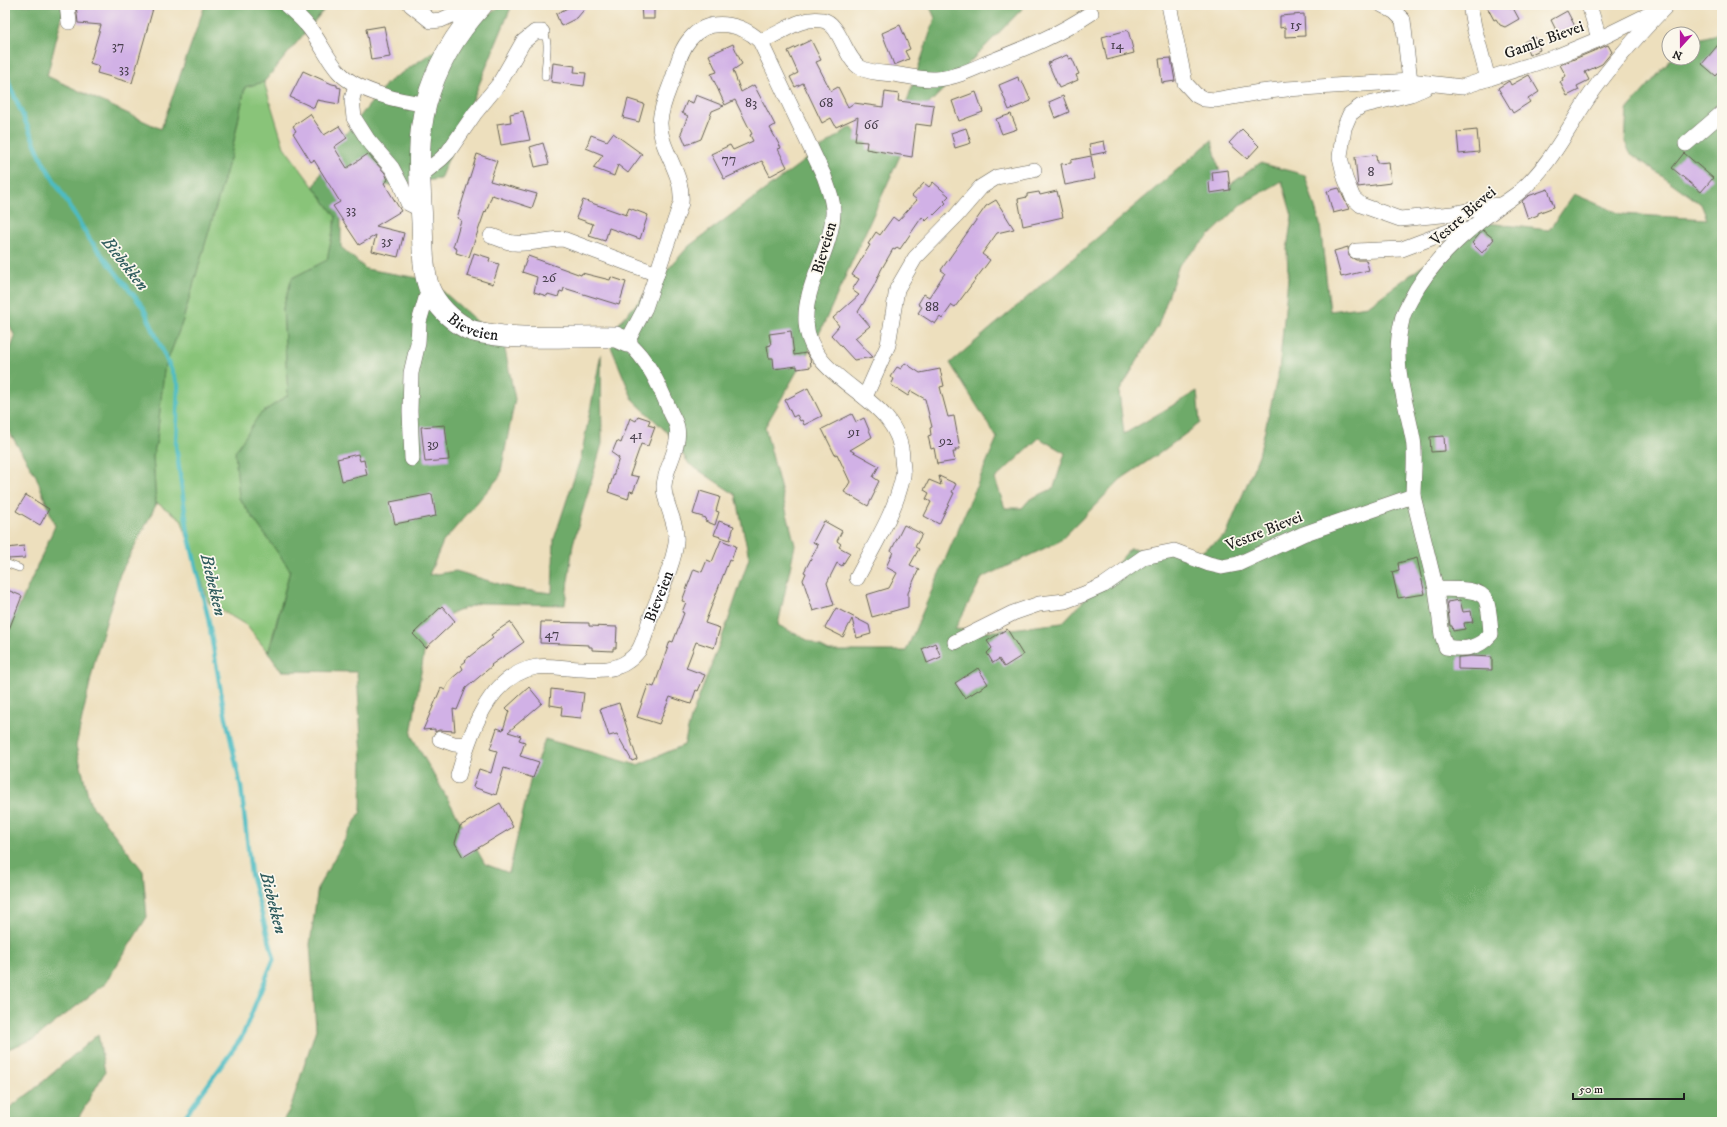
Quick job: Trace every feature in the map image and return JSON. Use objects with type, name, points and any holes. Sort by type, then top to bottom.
[{"type":"street","points":[[67,5],[68,22]]},
{"type":"street","points":[[286,5],[307,24],[339,73],[356,85],[369,90],[414,103],[426,104]]},
{"type":"street","points":[[411,5],[431,21],[440,20],[457,13],[468,20]]},
{"type":"street","name":"Bieveien","points":[[458,776],[467,744],[487,702],[502,686],[519,673],[537,667],[598,670],[614,668],[628,662],[638,650],[668,570],[676,542],[675,526],[664,488],[666,472],[676,445],[677,428],[665,398],[644,360],[635,349],[627,342],[616,337],[519,337],[482,334],[468,329],[452,318],[441,308],[430,288],[424,262],[420,176],[420,148],[426,104],[442,62],[453,42],[468,20],[482,5]]},
{"type":"street","name":"Gamle Bievei","points":[[1169,5],[1184,83],[1196,95],[1204,99],[1216,100],[1287,89],[1410,81],[1462,87],[1558,56],[1597,40],[1667,6]]},
{"type":"street","points":[[1382,5],[1395,12],[1404,20],[1410,81]]},
{"type":"street","points":[[1470,5],[1474,27],[1488,79]]},
{"type":"street","points":[[1589,5],[1598,35],[1597,40]]},
{"type":"street","name":"Vestre Bievei","points":[[1436,589],[1469,590],[1481,594],[1486,600],[1488,608],[1491,634],[1484,642],[1474,647],[1462,650],[1446,648],[1442,636],[1436,589],[1413,496],[1413,441],[1401,391],[1398,359],[1398,339],[1402,318],[1420,282],[1447,251],[1467,232],[1518,193],[1535,177],[1554,152],[1593,91],[1618,58],[1667,6]]},
{"type":"street","points":[[760,42],[808,20],[822,20],[830,23],[852,61],[861,68],[934,80],[952,77],[1041,42],[1067,29],[1091,13]]},
{"type":"street","name":"Bieveien","points":[[627,342],[645,308],[681,203],[682,191],[679,178],[662,138],[660,122],[663,107],[682,51],[690,39],[702,30],[713,25],[728,24],[743,29],[760,42],[824,176],[831,194],[834,213],[831,231],[807,304],[806,323],[808,333],[815,351],[827,367],[885,415],[895,429],[902,447],[903,475],[895,502],[857,578]]},
{"type":"street","points":[[420,176],[448,152],[474,113],[499,84],[522,42],[535,32],[542,32]]},
{"type":"street","points":[[1428,83],[1425,88],[1411,94],[1362,106],[1350,114],[1344,128],[1340,157],[1345,178],[1353,198],[1361,205],[1400,219],[1452,214],[1501,205]]},
{"type":"street","points":[[356,85],[352,99],[354,118],[368,140],[392,168],[408,203],[422,210]]},
{"type":"street","points":[[1686,144],[1722,113]]},
{"type":"street","points":[[865,397],[888,345],[897,289],[915,258],[956,216],[981,187],[997,177],[1034,170]]},
{"type":"street","points":[[1356,251],[1402,249],[1458,228],[1467,232]]},
{"type":"street","points":[[491,236],[520,244],[549,239],[563,239],[657,274]]},
{"type":"street","name":"Bieveien","points":[[412,459],[411,373],[418,343],[420,322],[430,288]]},
{"type":"street","name":"Vestre Bievei","points":[[955,642],[1013,613],[1038,604],[1065,601],[1084,594],[1104,584],[1144,557],[1174,551],[1209,564],[1222,566],[1238,564],[1303,534],[1413,496]]},
{"type":"street","points":[[440,739],[454,744],[467,744]]},
{"type":"lane","points":[[542,32],[545,34],[547,40],[545,77]]},
{"type":"lane","points":[[5,563],[19,568]]},
{"type":"green space","points":[[5,5],[65,5],[47,76],[161,129],[205,5],[328,5],[264,82],[245,87],[231,155],[183,320],[164,370],[157,439],[153,456],[156,505],[120,574],[95,660],[76,746],[90,803],[143,871],[147,917],[105,984],[34,1039],[5,1050],[5,620],[19,607],[55,526],[36,476],[5,425],[5,363],[15,337],[5,314]]},
{"type":"green space","points":[[503,5],[512,5],[440,179],[341,191],[341,247],[366,269],[430,280],[504,345],[515,399],[500,476],[443,542],[429,575],[456,571],[516,589],[552,593],[554,539],[581,457],[601,354],[602,444],[573,544],[565,605],[479,603],[429,622],[411,735],[485,864],[509,873],[531,777],[545,739],[637,765],[684,745],[691,718],[728,621],[749,558],[736,495],[689,464],[672,437],[633,400],[609,342],[620,322],[689,246],[851,126],[862,141],[872,144],[898,128],[935,18],[929,5],[1026,5],[919,114],[821,330],[765,427],[795,545],[778,625],[829,651],[906,651],[997,438],[950,363],[1212,140],[1224,189],[1260,163],[1305,175],[1320,224],[1330,311],[1368,306],[1436,256],[1487,223],[1549,230],[1574,194],[1621,214],[1707,219],[1701,204],[1630,153],[1625,142],[1627,110],[1665,66],[1701,66],[1701,38],[1722,33],[1722,1122],[282,1122],[290,1109],[316,1029],[310,944],[318,887],[361,811],[362,757],[357,672],[281,671],[267,651],[270,650],[290,570],[239,498],[235,452],[259,415],[288,395],[283,308],[292,278],[327,260],[336,217],[314,187],[330,153],[388,82]],"holes":[[[1282,181],[1292,216],[1287,249],[1288,278],[1279,370],[1259,455],[1226,535],[1201,552],[1130,549],[1096,588],[1062,623],[985,632],[955,629],[982,578],[1060,541],[1121,479],[1160,453],[1200,423],[1197,391],[1124,434],[1119,392],[1158,326],[1179,265],[1242,204]],[[1039,438],[1065,453],[1054,487],[1030,499],[1022,508],[1005,508],[995,479]]]},
{"type":"green space","points":[[264,82],[284,147],[336,217],[327,261],[292,278],[283,308],[288,395],[259,415],[239,498],[290,570],[269,650],[267,651],[246,625],[209,603],[181,519],[157,503],[156,505],[153,456],[157,439],[164,370],[183,320],[231,155],[245,87]]},
{"type":"green space","points":[[98,1034],[105,1072],[76,1122],[5,1122],[5,1111],[31,1092]]},
{"type":"building","points":[[76,5],[154,5],[132,83],[97,73],[99,66],[90,63],[101,25],[78,23]]},
{"type":"building","points":[[573,5],[588,5],[577,18],[561,26],[556,14]]},
{"type":"building","points":[[641,5],[654,5],[654,19],[642,19]]},
{"type":"building","points":[[1486,5],[1508,5],[1510,9],[1513,8],[1519,19],[1505,27],[1500,25],[1496,19],[1494,20]]},
{"type":"building","points":[[1567,11],[1577,30],[1560,38],[1551,20]]},
{"type":"building","points":[[1304,14],[1305,36],[1285,37],[1285,27],[1280,28],[1280,16]]},
{"type":"building","points":[[900,25],[910,49],[905,51],[909,59],[894,65],[882,33]]},
{"type":"building","points":[[384,26],[390,57],[371,60],[366,29]]},
{"type":"building","points":[[1128,30],[1134,53],[1107,60],[1102,37]]},
{"type":"building","points":[[1535,37],[1540,50],[1529,55],[1524,42]]},
{"type":"building","points":[[811,40],[821,60],[816,62],[831,91],[838,87],[848,107],[854,103],[883,107],[885,92],[899,94],[898,101],[934,105],[931,126],[916,124],[912,157],[866,149],[867,142],[855,141],[858,117],[836,127],[831,118],[822,123],[803,83],[795,87],[790,77],[798,73],[788,51]]},
{"type":"building","points":[[1722,40],[1722,69],[1716,76],[1702,64]]},
{"type":"building","points":[[733,44],[742,64],[733,70],[741,92],[754,85],[775,125],[770,128],[781,148],[778,149],[787,167],[770,176],[762,161],[724,179],[711,154],[730,145],[733,150],[753,141],[750,135],[752,134],[735,100],[725,105],[711,74],[717,72],[709,55]]},
{"type":"building","points":[[1608,45],[1612,52],[1602,64],[1585,72],[1589,80],[1577,86],[1579,90],[1567,96],[1560,82],[1563,80],[1562,78],[1566,76],[1560,65]]},
{"type":"building","points":[[1067,55],[1069,59],[1072,58],[1079,74],[1076,75],[1078,80],[1059,88],[1048,63]]},
{"type":"building","points":[[1171,58],[1175,81],[1162,83],[1159,59]]},
{"type":"building","points":[[553,63],[575,66],[574,72],[586,73],[584,86],[551,82]]},
{"type":"building","points":[[303,71],[341,88],[339,104],[317,100],[314,108],[290,97]]},
{"type":"building","points":[[1529,75],[1539,92],[1528,99],[1530,102],[1513,113],[1498,88],[1509,81],[1511,85]]},
{"type":"building","points":[[1018,77],[1019,82],[1022,81],[1031,101],[1009,110],[999,85]]},
{"type":"building","points":[[976,92],[983,112],[959,121],[952,101]]},
{"type":"building","points":[[696,95],[724,106],[712,111],[701,139],[686,145],[681,133],[688,116],[682,113],[687,101],[693,103]]},
{"type":"building","points":[[1063,96],[1069,112],[1055,118],[1049,102]]},
{"type":"building","points":[[628,99],[644,104],[639,122],[623,118]]},
{"type":"building","points":[[523,111],[530,140],[501,145],[497,124],[511,122],[510,114]]},
{"type":"building","points":[[310,114],[324,135],[339,126],[347,138],[334,147],[347,168],[368,154],[385,173],[388,180],[384,183],[401,211],[376,226],[404,233],[398,257],[372,251],[376,235],[359,245],[333,206],[340,202],[314,160],[311,162],[293,133],[296,131],[293,126]]},
{"type":"building","points":[[1011,114],[1017,129],[1002,134],[996,119]]},
{"type":"building","points":[[966,128],[971,143],[955,148],[951,133]]},
{"type":"building","points":[[1242,129],[1259,146],[1247,159],[1229,143]]},
{"type":"building","points":[[1477,130],[1479,152],[1459,154],[1457,132]]},
{"type":"building","points":[[613,133],[642,154],[628,173],[618,165],[614,176],[593,168],[603,155],[586,148],[591,135],[607,141]]},
{"type":"building","points":[[1104,141],[1106,152],[1091,155],[1089,144]]},
{"type":"building","points":[[543,143],[549,164],[535,167],[530,147]]},
{"type":"building","points":[[1684,153],[1713,178],[1701,192],[1672,168]]},
{"type":"building","points":[[477,154],[497,161],[490,181],[537,194],[532,208],[492,195],[469,257],[456,253],[457,249],[453,247],[461,220],[457,218]]},
{"type":"building","points":[[1376,155],[1377,163],[1389,162],[1391,183],[1358,187],[1355,157]]},
{"type":"building","points":[[1091,156],[1095,179],[1065,185],[1061,164],[1071,163],[1071,160]]},
{"type":"building","points":[[1228,170],[1230,190],[1210,193],[1209,182],[1213,181],[1212,172]]},
{"type":"building","points":[[933,182],[949,196],[944,201],[946,203],[926,221],[922,217],[900,249],[897,247],[895,250],[893,249],[874,286],[858,312],[870,326],[855,338],[873,357],[854,360],[831,335],[839,326],[833,318],[859,295],[852,290],[859,279],[852,275],[876,232],[880,235],[893,217],[898,221],[917,200],[912,196],[924,183],[929,187]]},
{"type":"building","points":[[1339,188],[1349,209],[1333,213],[1327,191]]},
{"type":"building","points":[[1548,189],[1554,207],[1538,213],[1538,215],[1528,219],[1522,201],[1528,196]]},
{"type":"building","points":[[1057,191],[1063,217],[1023,226],[1018,199],[1027,197],[1027,194],[1039,192],[1040,195]]},
{"type":"building","points":[[583,200],[626,215],[629,208],[648,215],[640,239],[609,228],[605,241],[589,236],[593,224],[576,218]]},
{"type":"building","points":[[996,200],[1014,229],[997,233],[982,254],[990,260],[955,307],[952,305],[942,319],[940,317],[935,324],[918,313],[922,307],[918,304],[924,294],[929,297],[945,273],[941,270],[986,206]]},
{"type":"building","points":[[1483,230],[1494,239],[1482,253],[1472,243]]},
{"type":"building","points":[[1348,247],[1349,256],[1356,260],[1366,260],[1369,270],[1341,277],[1334,251]]},
{"type":"building","points":[[474,253],[490,258],[489,261],[499,264],[493,284],[467,276]]},
{"type":"building","points":[[528,256],[581,275],[582,273],[610,280],[611,277],[626,282],[619,305],[564,288],[563,292],[560,291],[558,297],[548,294],[547,296],[534,292],[537,277],[522,272]]},
{"type":"building","points":[[791,331],[794,355],[806,353],[810,358],[811,367],[797,369],[797,366],[774,369],[773,358],[769,358],[767,346],[771,345],[769,334]]},
{"type":"building","points":[[905,363],[920,373],[940,369],[944,386],[940,387],[948,417],[954,416],[960,449],[955,449],[956,452],[953,452],[955,461],[937,464],[934,448],[931,449],[928,436],[931,435],[930,428],[932,427],[925,399],[911,391],[908,396],[891,385],[894,379],[890,377],[897,367],[901,369]]},
{"type":"building","points":[[808,388],[822,416],[804,425],[802,420],[800,421],[797,415],[793,417],[785,400]]},
{"type":"building","points":[[852,414],[856,422],[864,418],[872,437],[850,450],[879,466],[873,477],[879,481],[868,506],[844,492],[850,482],[837,454],[835,455],[822,429]]},
{"type":"building","points":[[638,416],[650,420],[648,425],[655,427],[648,446],[641,444],[630,475],[639,477],[633,492],[630,491],[628,499],[608,492],[619,458],[612,453],[617,441],[621,443],[630,418],[636,421]]},
{"type":"building","points":[[445,425],[449,460],[425,462],[421,427]]},
{"type":"building","points":[[1444,436],[1445,451],[1431,452],[1430,437]]},
{"type":"building","points":[[358,454],[360,461],[364,460],[367,475],[342,481],[337,459]]},
{"type":"building","points":[[939,476],[956,484],[952,492],[954,493],[939,524],[924,516],[931,502],[926,499],[929,493],[924,490],[929,480],[941,485]]},
{"type":"building","points":[[700,491],[720,497],[716,511],[719,512],[715,525],[705,521],[706,518],[693,514]]},
{"type":"building","points":[[432,494],[436,516],[395,524],[390,502]]},
{"type":"building","points":[[26,495],[49,509],[40,525],[16,511]]},
{"type":"building","points":[[719,521],[734,526],[730,540],[714,535]]},
{"type":"building","points":[[824,521],[842,531],[837,541],[841,544],[839,547],[850,553],[842,566],[837,563],[827,583],[834,605],[813,611],[803,580],[806,573],[804,572],[818,545],[813,542]]},
{"type":"building","points":[[904,525],[922,534],[915,547],[919,549],[910,565],[919,569],[908,593],[908,607],[872,617],[866,595],[889,588],[897,573],[886,567],[893,552],[891,551]]},
{"type":"building","points":[[721,540],[736,546],[731,561],[729,560],[705,623],[720,628],[714,648],[696,642],[686,668],[705,675],[698,691],[696,690],[691,704],[670,697],[659,724],[637,717],[648,685],[654,687],[670,641],[673,642],[684,613],[682,612],[686,602],[682,601],[694,569],[702,572],[707,560],[712,562]]},
{"type":"building","points":[[24,546],[25,558],[8,559],[7,548]]},
{"type":"building","points":[[1417,558],[1425,594],[1398,598],[1392,572],[1399,570],[1398,563]]},
{"type":"building","points":[[5,589],[22,596],[6,637],[5,637]]},
{"type":"building","points":[[1460,600],[1463,612],[1471,611],[1473,622],[1464,623],[1465,629],[1453,631],[1452,626],[1450,626],[1447,602]]},
{"type":"building","points":[[442,606],[455,621],[426,648],[413,634]]},
{"type":"building","points":[[836,608],[869,625],[871,634],[857,638],[852,619],[843,637],[825,628]]},
{"type":"building","points":[[510,622],[524,642],[491,665],[492,666],[466,688],[457,710],[453,709],[455,731],[439,730],[435,732],[435,729],[423,730],[441,688],[445,690],[450,680],[463,669],[461,665],[466,661],[465,660],[493,638],[491,635]]},
{"type":"building","points":[[541,622],[589,623],[589,626],[617,627],[616,648],[613,648],[613,651],[592,650],[592,647],[589,647],[589,645],[540,643]]},
{"type":"building","points":[[1007,629],[1023,655],[1004,667],[999,659],[993,663],[987,653],[992,648],[987,641]]},
{"type":"building","points":[[935,643],[941,657],[927,663],[922,649]]},
{"type":"building","points":[[1458,657],[1492,657],[1492,670],[1458,669]]},
{"type":"building","points":[[978,668],[988,684],[965,698],[955,683]]},
{"type":"building","points":[[529,687],[542,703],[508,732],[521,736],[519,740],[525,742],[520,756],[539,762],[533,778],[504,768],[496,795],[473,787],[479,769],[491,773],[497,751],[490,749],[497,728],[503,730],[509,711],[506,708]]},
{"type":"building","points":[[551,689],[584,693],[581,718],[561,716],[562,707],[550,705]]},
{"type":"building","points":[[619,703],[637,759],[632,761],[617,734],[609,736],[600,709]]},
{"type":"building","points":[[500,803],[513,827],[463,857],[455,843],[460,826]]},
{"type":"waterway","name":"Biebekken","points":[[5,69],[10,86],[43,162],[90,240],[143,307],[178,385],[176,446],[188,533],[208,617],[223,704],[241,787],[251,874],[274,958],[242,1037],[181,1122]]}]
